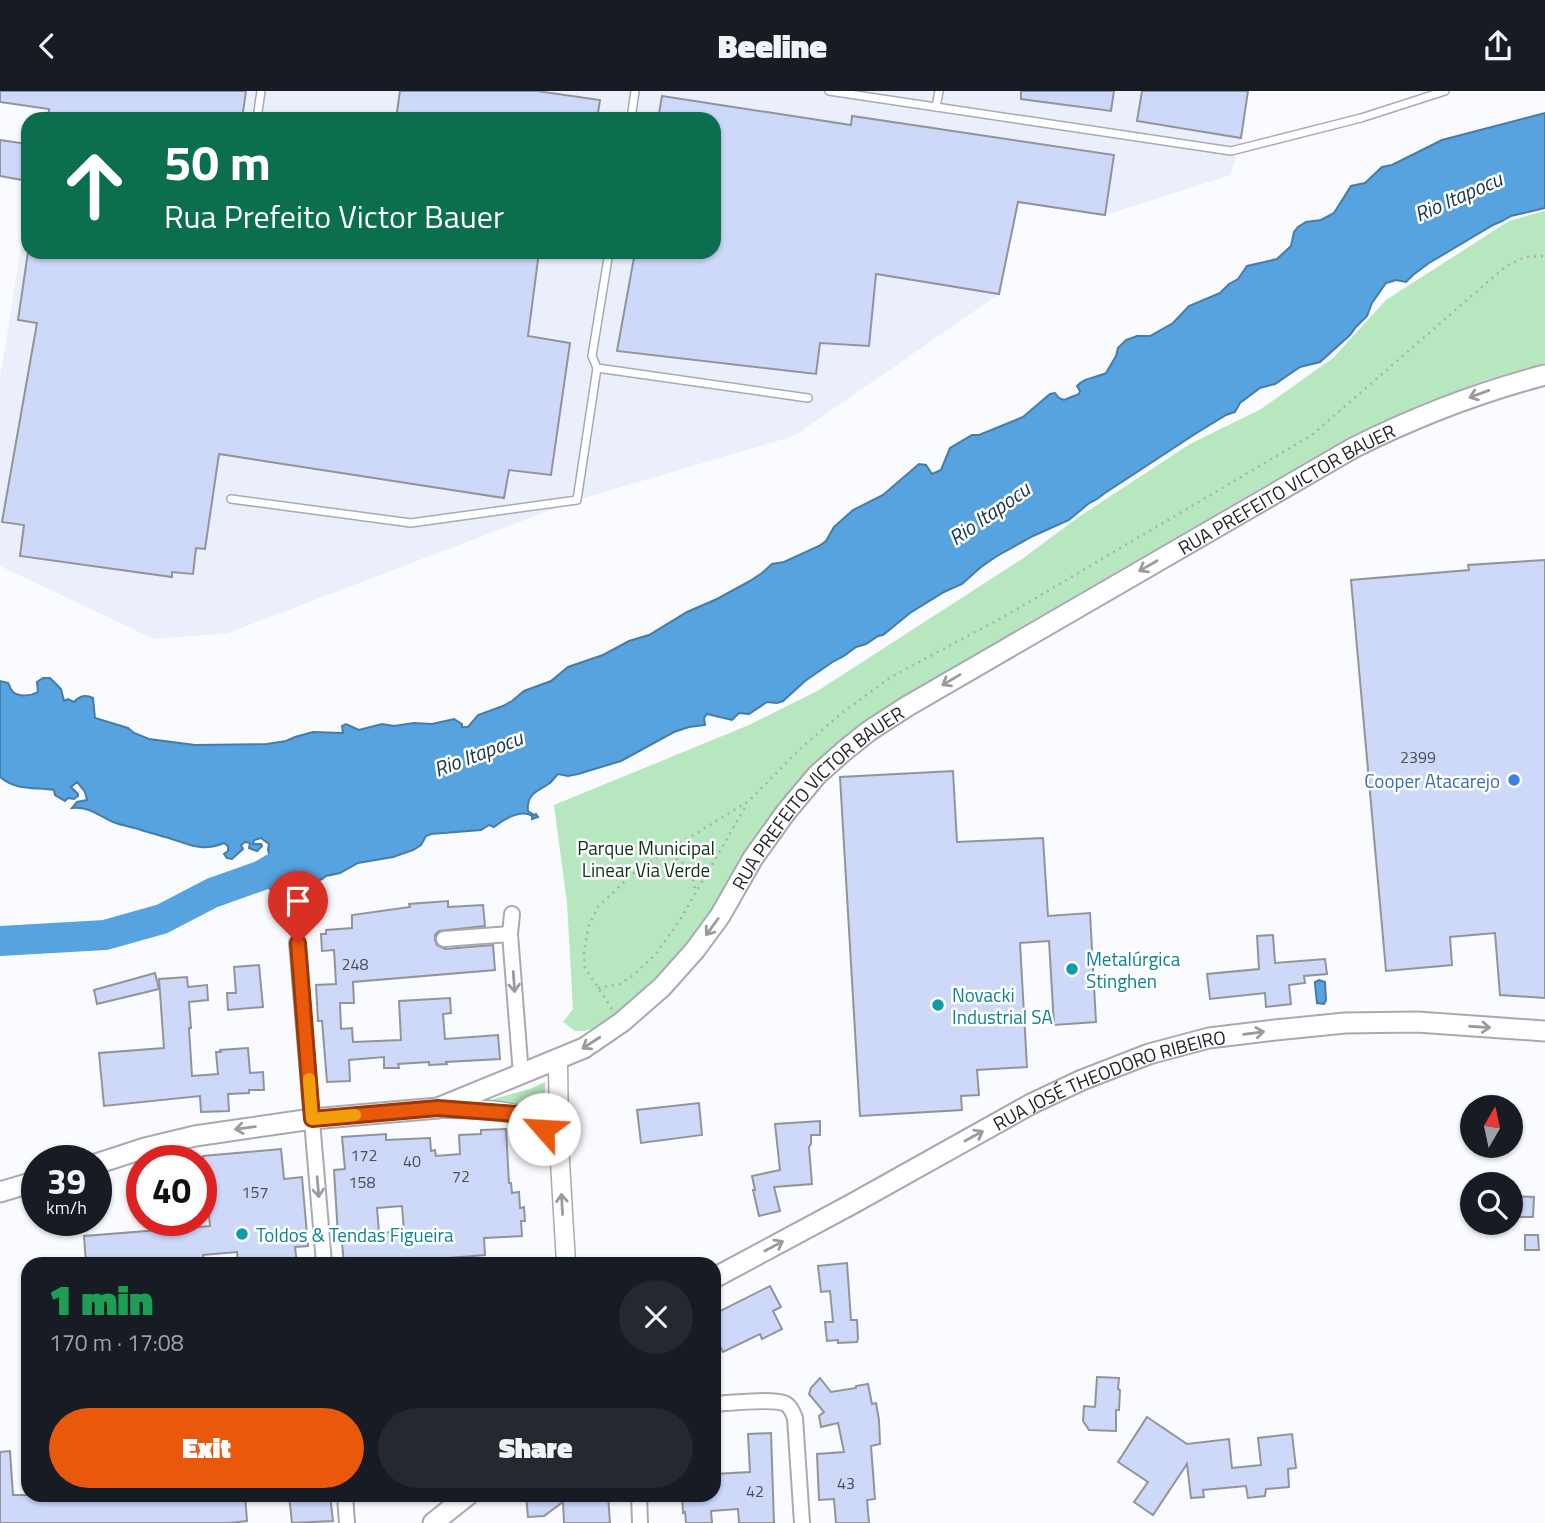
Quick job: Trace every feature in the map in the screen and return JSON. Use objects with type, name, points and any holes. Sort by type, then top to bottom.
[{"type":"main road","name":"RUA PREFEITO VICTOR BAUER","points":[[112,1159],[195,1136],[312,1119],[438,1108],[583,1048],[622,1022],[662,987],[695,950],[720,916],[753,858],[786,812],[817,775],[869,731],[964,673],[1353,448],[1440,408],[1495,388],[1545,375]]},
{"type":"main road","name":"RUA JOSÉ THEODORO RIBEIRO","points":[[721,1274],[1031,1104],[1082,1080],[1149,1054],[1209,1038],[1345,1023],[1417,1022],[1545,1031]]},
{"type":"main road","points":[[0,1192],[21,1186]]},
{"type":"main road","points":[[433,1523],[459,1502]]},
{"type":"street","points":[[512,914],[510,934],[521,1075]]},
{"type":"street","points":[[444,939],[510,934]]},
{"type":"street","points":[[298,943],[324,1257]]},
{"type":"street","points":[[558,1059],[559,1145],[566,1257]]},
{"type":"street","points":[[438,1108],[516,1114],[532,1120],[559,1145]]},
{"type":"street","points":[[721,1404],[770,1401],[786,1404],[792,1410],[795,1418],[802,1523]]},
{"type":"street","points":[[346,1502],[347,1523]]},
{"type":"street","points":[[639,1502],[640,1523]]},
{"type":"lane","points":[[258,112],[261,91]]},
{"type":"lane","points":[[632,112],[635,91]]},
{"type":"lane","points":[[829,91],[1231,151],[1361,118],[1445,91]]},
{"type":"lane","points":[[936,107],[939,91]]},
{"type":"lane","points":[[232,499],[411,523],[577,500],[597,367],[592,356],[608,259]]},
{"type":"lane","points":[[597,367],[808,398]]},
{"type":"path","points":[[598,988],[620,984],[654,955],[680,920],[749,801],[802,747],[842,713],[891,677],[1007,615],[1312,435],[1506,266],[1525,257],[1545,256]]},
{"type":"path","points":[[613,1011],[585,968],[584,951],[589,925],[598,907],[638,869],[749,801]]},
{"type":"path","points":[[663,853],[688,867],[695,880],[695,893]]},
{"type":"shaded area","points":[[46,91],[1249,91],[1231,175],[1105,215],[1018,202],[999,294],[794,436],[577,500],[228,633],[154,639],[0,566],[0,378],[21,248],[21,259],[721,259],[721,112],[43,112]]},
{"type":"green space","name":"Parque Municipal Linear Via Verde","points":[[1545,211],[1545,363],[1489,379],[1436,399],[1347,438],[961,662],[868,719],[813,764],[779,805],[747,851],[714,907],[688,943],[655,978],[595,1028],[575,1031],[563,1022],[573,1009],[567,903],[554,805],[749,725],[819,690],[1022,559],[1080,516],[1190,444],[1261,409],[1333,358],[1386,300],[1509,221]]},
{"type":"green space","points":[[545,1082],[546,1115],[495,1103],[493,1099],[530,1089]]},
{"type":"water","points":[[1545,113],[1545,208],[1511,216],[1493,225],[1429,263],[1406,282],[1396,280],[1386,283],[1372,303],[1367,316],[1320,362],[1300,367],[1275,384],[1260,388],[1240,403],[1235,412],[1195,434],[1088,504],[1069,520],[997,556],[962,584],[910,613],[883,635],[834,661],[805,681],[783,701],[767,702],[749,714],[739,713],[732,720],[707,714],[704,718],[705,725],[674,732],[621,761],[578,774],[558,774],[529,800],[528,811],[538,817],[532,819],[528,814],[518,814],[494,827],[489,825],[481,830],[431,834],[413,850],[393,857],[358,863],[340,873],[295,889],[287,895],[275,894],[265,884],[272,864],[269,844],[261,838],[254,840],[253,844],[262,846],[257,851],[249,848],[250,843],[245,842],[241,845],[243,849],[232,859],[227,858],[224,854],[228,851],[228,846],[224,843],[208,847],[194,846],[117,823],[88,810],[72,808],[77,802],[87,800],[85,792],[77,782],[71,787],[78,796],[65,801],[55,795],[54,790],[13,785],[0,777],[0,681],[8,683],[16,694],[25,695],[38,692],[37,682],[50,678],[61,689],[64,701],[68,699],[74,702],[85,696],[93,698],[95,718],[128,728],[149,739],[195,745],[267,744],[313,732],[343,733],[342,726],[346,724],[359,730],[382,724],[432,724],[454,719],[462,724],[462,727],[468,727],[478,715],[503,706],[524,691],[551,681],[568,667],[649,635],[687,612],[750,581],[772,564],[784,562],[819,546],[826,541],[834,527],[853,510],[883,495],[919,464],[926,465],[932,474],[941,470],[950,448],[972,435],[979,435],[1023,417],[1050,394],[1055,393],[1064,400],[1079,394],[1077,386],[1087,379],[1106,373],[1118,348],[1126,340],[1137,336],[1150,336],[1173,323],[1189,306],[1220,293],[1238,279],[1247,266],[1277,259],[1291,246],[1298,227],[1334,213],[1351,186],[1365,183],[1382,167],[1392,165],[1442,140]]},
{"type":"water","points":[[1315,982],[1325,982],[1324,1004],[1317,1003]]},
{"type":"building","points":[[0,91],[246,91],[243,112],[49,112],[49,109],[0,102]]},
{"type":"building","points":[[400,91],[537,91],[600,100],[598,112],[397,112]]},
{"type":"building","points":[[1021,91],[1114,91],[1111,111],[1021,99]]},
{"type":"building","points":[[1142,91],[1248,91],[1241,138],[1137,121]]},
{"type":"building","points":[[662,96],[851,125],[852,116],[1114,155],[1105,215],[1018,202],[999,294],[876,274],[869,346],[820,343],[816,374],[617,351],[634,259],[721,259],[721,112],[659,112]]},
{"type":"building","points":[[0,140],[21,143],[21,180],[0,176]]},
{"type":"building","points":[[27,259],[538,259],[528,336],[570,343],[551,475],[509,470],[504,498],[219,454],[205,549],[196,548],[193,574],[172,572],[172,577],[20,556],[24,525],[2,522],[37,323],[18,320]]},
{"type":"building","points":[[1545,560],[1545,998],[1500,995],[1495,933],[1450,937],[1452,965],[1386,971],[1351,580],[1469,570],[1468,565]]},
{"type":"building","name":"Novacki Industrial SA","points":[[953,771],[957,842],[1043,838],[1048,916],[1090,913],[1096,1022],[1054,1025],[1049,941],[1020,943],[1027,1067],[977,1070],[979,1095],[961,1096],[962,1110],[860,1116],[840,777]]},
{"type":"building","points":[[448,901],[448,907],[483,905],[485,926],[439,931],[435,935],[437,945],[445,949],[493,945],[495,970],[353,982],[354,1003],[340,1003],[341,1029],[352,1028],[353,1042],[401,1040],[399,1001],[450,998],[451,1013],[443,1014],[445,1039],[498,1035],[500,1059],[429,1065],[429,1062],[398,1064],[399,1068],[384,1068],[384,1057],[349,1060],[350,1081],[327,1082],[316,985],[336,984],[334,950],[322,951],[321,934],[326,934],[326,930],[352,928],[352,915],[410,907],[409,904]]},
{"type":"building","points":[[1273,935],[1275,963],[1325,959],[1327,974],[1304,976],[1305,983],[1289,985],[1291,1004],[1266,1007],[1265,993],[1210,999],[1207,974],[1259,969],[1257,936]]},
{"type":"building","points":[[259,965],[263,1007],[228,1010],[227,993],[236,993],[234,967]]},
{"type":"building","points":[[155,973],[159,989],[97,1004],[94,990]]},
{"type":"building","points":[[187,977],[188,987],[207,985],[208,1000],[189,1002],[192,1076],[218,1074],[216,1052],[221,1052],[220,1050],[248,1048],[250,1073],[263,1072],[264,1090],[228,1094],[229,1111],[201,1112],[200,1096],[104,1106],[99,1053],[164,1048],[159,979]]},
{"type":"building","points":[[699,1103],[702,1135],[641,1143],[637,1110]]},
{"type":"building","points":[[820,1121],[820,1135],[811,1135],[809,1147],[812,1184],[774,1187],[780,1211],[759,1216],[752,1176],[780,1170],[775,1124]]},
{"type":"building","points":[[506,1129],[509,1183],[512,1193],[519,1192],[520,1208],[524,1207],[522,1236],[484,1238],[485,1255],[343,1257],[342,1243],[338,1236],[334,1170],[345,1169],[342,1137],[386,1134],[386,1140],[430,1138],[431,1151],[435,1150],[436,1156],[460,1154],[459,1135],[481,1134],[481,1130]],"holes":[[[402,1206],[404,1231],[379,1233],[377,1208]]]},
{"type":"building","points":[[281,1149],[284,1179],[302,1177],[308,1246],[295,1247],[296,1257],[237,1257],[237,1252],[203,1257],[86,1257],[84,1236],[112,1236],[112,1234],[217,1236],[217,1155]]},
{"type":"building","points":[[1523,1197],[1534,1197],[1533,1217],[1523,1217]]},
{"type":"building","points":[[1525,1235],[1538,1235],[1539,1250],[1525,1250]]},
{"type":"building","points":[[847,1263],[851,1320],[857,1320],[857,1342],[827,1341],[825,1322],[833,1322],[830,1291],[821,1292],[818,1266]]},
{"type":"building","points":[[770,1286],[781,1307],[773,1311],[782,1329],[762,1339],[760,1334],[723,1352],[721,1310]]},
{"type":"building","points":[[1097,1377],[1119,1378],[1116,1431],[1089,1430],[1083,1421],[1084,1406],[1095,1407]]},
{"type":"building","points":[[820,1378],[831,1392],[868,1384],[872,1404],[876,1403],[880,1444],[871,1446],[875,1499],[867,1500],[869,1523],[836,1523],[834,1499],[819,1500],[817,1454],[844,1452],[838,1423],[821,1427],[819,1416],[824,1412],[809,1394]]},
{"type":"building","points":[[1147,1417],[1187,1444],[1229,1439],[1232,1468],[1261,1465],[1258,1438],[1292,1434],[1296,1468],[1288,1469],[1289,1487],[1266,1489],[1265,1496],[1248,1498],[1246,1486],[1203,1490],[1204,1497],[1191,1498],[1187,1464],[1153,1515],[1134,1502],[1148,1482],[1118,1462]]},
{"type":"building","points":[[771,1433],[774,1523],[739,1523],[738,1509],[711,1511],[712,1523],[686,1523],[682,1502],[721,1502],[721,1474],[750,1472],[748,1434]]},
{"type":"building","points":[[10,1451],[13,1495],[21,1495],[21,1502],[246,1502],[247,1521],[0,1523],[0,1452]]},
{"type":"building","points":[[290,1502],[331,1502],[333,1521],[292,1523]]},
{"type":"building","points":[[527,1502],[563,1502],[544,1516],[528,1517]]},
{"type":"building","points":[[563,1502],[608,1502],[610,1523],[564,1523]]},
{"type":"waterway","name":"Rio Itapocu","points":[[0,941],[105,935],[162,919],[212,893],[260,876],[303,851]]},
{"type":"slow traffic","points":[[309,1079],[312,1119],[355,1115]]},
{"type":"place","name":"Cooper Atacarejo","points":[[1514,780]]},
{"type":"place","name":"Metalúrgica Stinghen","points":[[1072,969]]},
{"type":"place","name":"Novacki Industrial SA","points":[[938,1005]]},
{"type":"place","name":"Toldos & Tendas Figueira","points":[[242,1234]]},
{"type":"route","points":[[298,943],[312,1119],[438,1108],[516,1114],[532,1120],[544,1129]]}]
